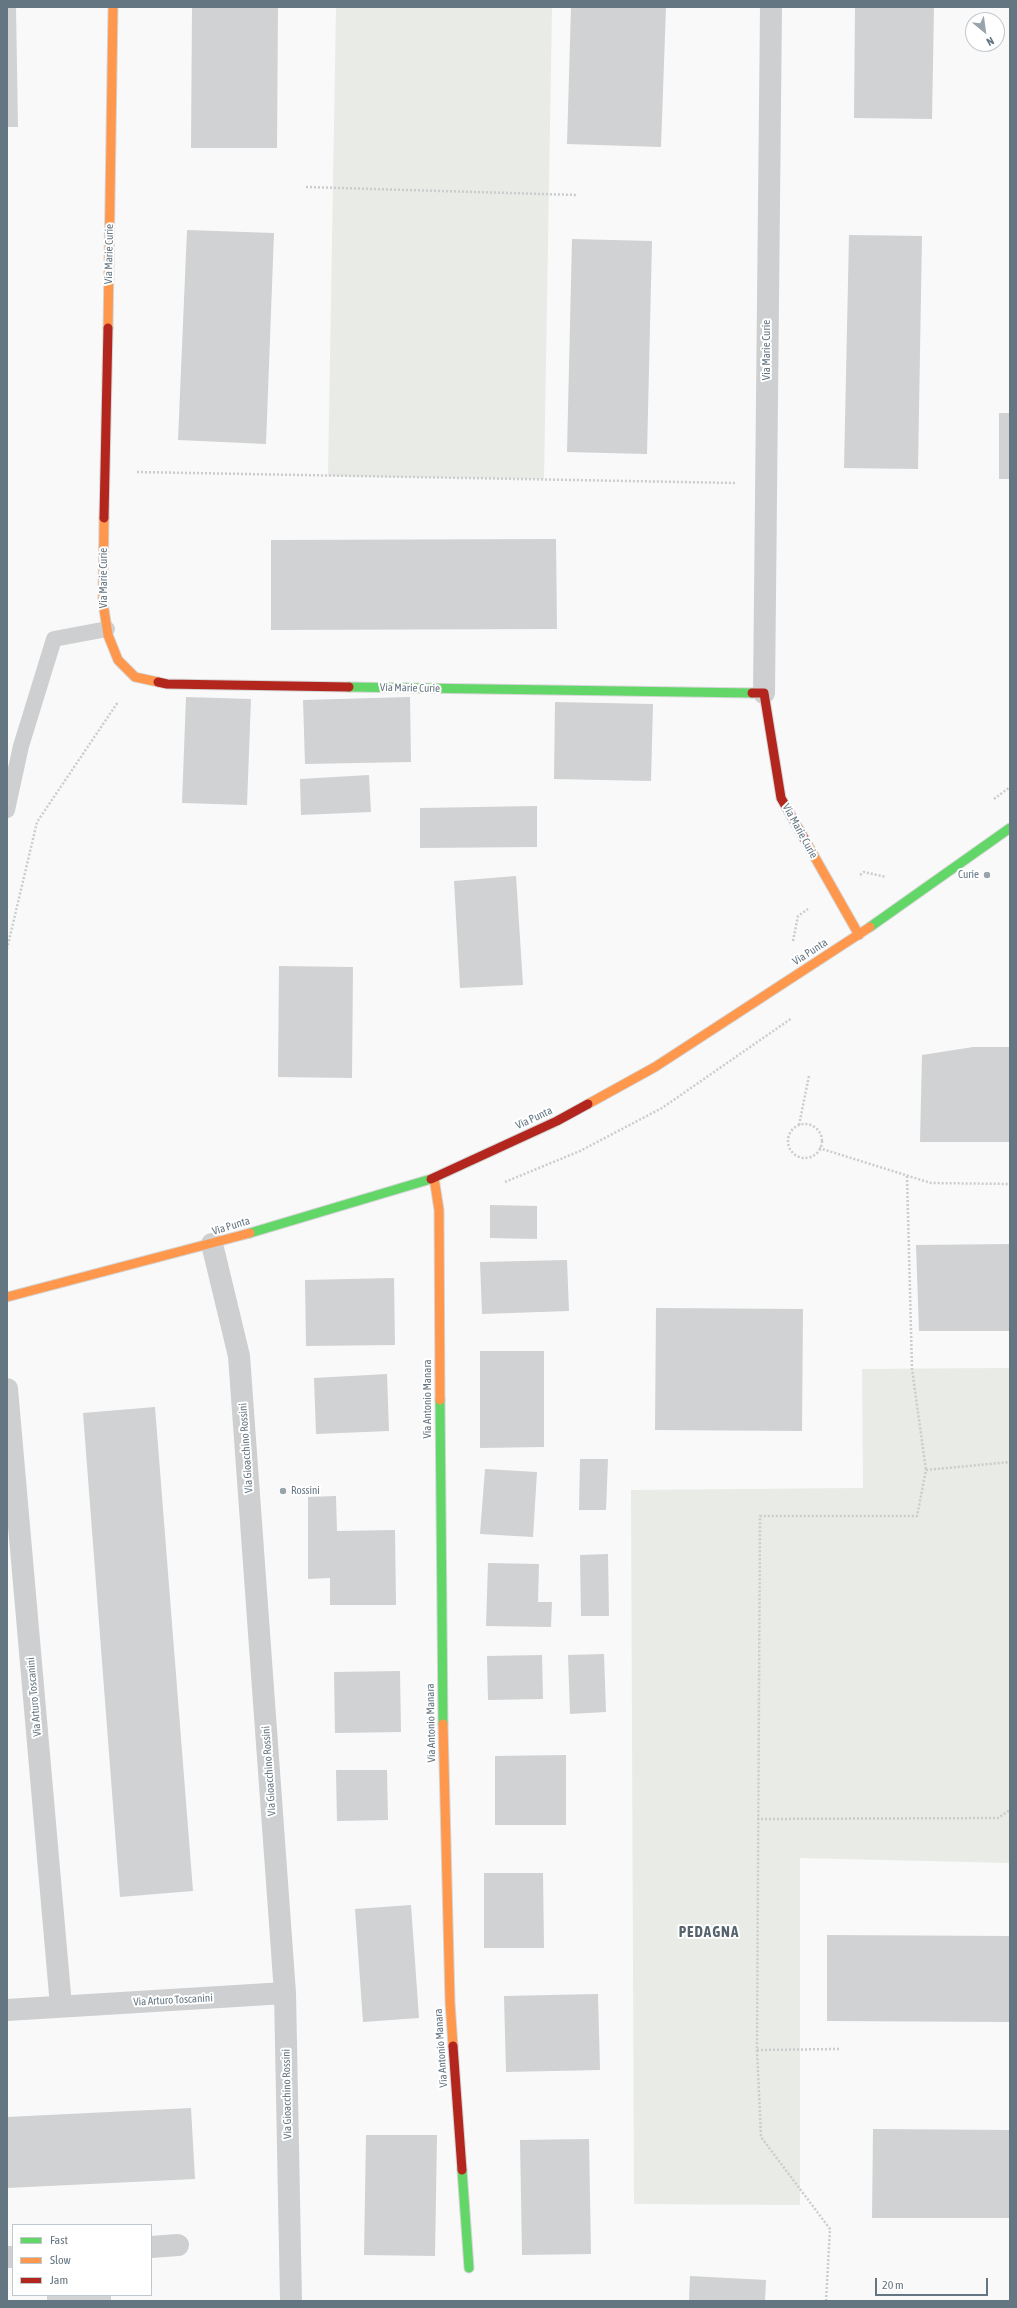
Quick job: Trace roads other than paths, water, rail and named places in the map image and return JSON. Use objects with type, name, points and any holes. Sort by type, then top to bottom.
[{"type":"street","name":"Via Marie Curie","points":[[113,7],[103,603],[107,629],[118,660],[135,677],[167,684],[764,693]]},
{"type":"street","name":"Via Marie Curie","points":[[771,7],[764,693],[781,798],[859,935]]},
{"type":"street","name":"Via Punta","points":[[7,1298],[212,1244],[434,1178],[557,1121],[655,1067],[859,935],[1010,828]]},
{"type":"street","name":"Via Antonio Manara","points":[[434,1178],[439,1210],[444,1750],[450,2002],[468,2268]]},
{"type":"street","name":"Via Gioacchino Rossini","points":[[212,1244],[239,1356],[285,1993],[291,2301]]},
{"type":"street","name":"Via Arturo Toscanini","points":[[7,1389],[61,2006]]},
{"type":"street","name":"Via Arturo Toscanini","points":[[7,2010],[285,1993]]},
{"type":"street","points":[[152,2247],[178,2245]]},
{"type":"lane","points":[[7,810],[21,746],[54,639],[107,629]]},
{"type":"place","name":"Curie","points":[[987,875]]},
{"type":"place","name":"Rossini","points":[[283,1491]]},
{"type":"district","name":"PEDAGNA","points":[[709,1932]]}]
